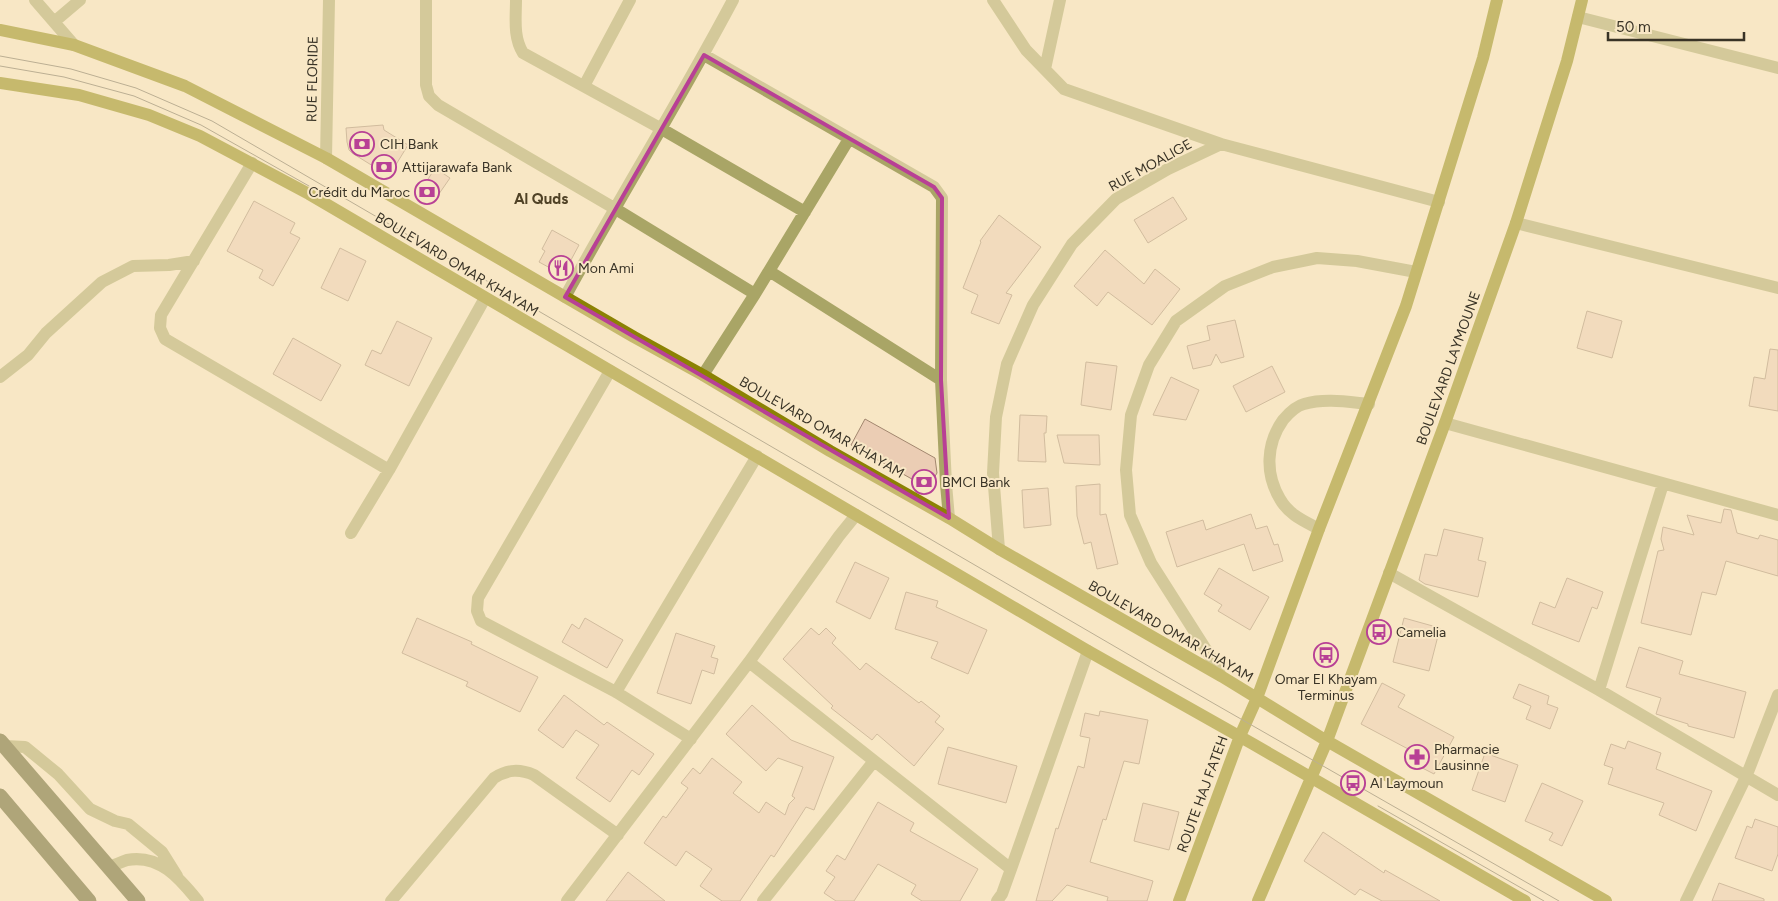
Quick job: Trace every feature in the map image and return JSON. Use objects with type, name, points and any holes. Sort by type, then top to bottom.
[{"type":"highway","points":[[2,743],[138,901]]},
{"type":"highway","points":[[0,796],[89,901]]},
{"type":"street","points":[[35,0],[74,45]]},
{"type":"street","points":[[54,22],[80,0]]},
{"type":"street","name":"RUE FLORIDE","points":[[326,158],[329,0]]},
{"type":"street","points":[[426,0],[426,85],[429,96],[438,105],[614,208],[755,294]]},
{"type":"street","points":[[516,0],[516,34],[518,45],[523,53],[660,128],[805,212]]},
{"type":"street","points":[[584,86],[630,0]]},
{"type":"street","points":[[565,297],[614,208],[704,55],[733,0]]},
{"type":"street","points":[[993,0],[1026,50],[1064,89],[1221,144],[1439,202]]},
{"type":"street","points":[[1045,69],[1060,0]]},
{"type":"street","points":[[1257,698],[1319,529],[1403,314],[1483,58],[1497,0]]},
{"type":"street","name":"BOULEVARD LAYMOUNE","points":[[1327,741],[1445,423],[1516,224],[1555,99],[1582,0]]},
{"type":"street","points":[[1578,17],[1778,68]]},
{"type":"street","name":"BOULEVARD OMAR KHAYAM","points":[[0,30],[74,45],[185,86],[326,158],[1221,676],[1327,741],[1606,901]]},
{"type":"street","points":[[704,55],[934,187],[942,198],[941,380],[949,518]]},
{"type":"street","name":"BOULEVARD OMAR KHAYAM","points":[[0,83],[79,95],[149,115],[200,136],[252,163],[309,194],[1088,651],[1312,777],[1525,901]]},
{"type":"street","points":[[703,375],[850,139]]},
{"type":"street","name":"RUE MOALIGE","points":[[999,549],[993,473],[996,417],[1007,364],[1033,305],[1072,244],[1116,198],[1168,169],[1221,144]]},
{"type":"street","points":[[252,163],[161,315],[160,328],[165,339],[389,470]]},
{"type":"street","points":[[1516,224],[1778,288]]},
{"type":"street","points":[[1221,676],[1212,658],[1151,563],[1130,515],[1126,470],[1131,415],[1149,365],[1176,322],[1224,286],[1273,266],[1317,258],[1357,261],[1416,272]]},
{"type":"street","points":[[0,376],[28,355],[46,333],[102,282],[133,266],[169,265],[194,261]]},
{"type":"street","points":[[769,271],[941,380]]},
{"type":"street","points":[[351,534],[485,298]]},
{"type":"street","points":[[610,371],[478,598],[476,611],[481,621],[616,692],[691,739]]},
{"type":"street","points":[[1319,529],[1292,514],[1280,499],[1270,476],[1270,451],[1275,431],[1287,415],[1303,404],[1330,400],[1369,404]]},
{"type":"street","points":[[1445,423],[1778,515]]},
{"type":"street","points":[[616,692],[757,456]]},
{"type":"street","points":[[1599,690],[1663,484]]},
{"type":"street","points":[[567,901],[749,662],[856,515]]},
{"type":"street","points":[[1389,573],[1599,690],[1778,795]]},
{"type":"street","points":[[997,901],[1002,894],[1088,651]]},
{"type":"street","points":[[749,662],[1011,869]]},
{"type":"street","points":[[1686,901],[1746,777],[1778,695]]},
{"type":"street","name":"ROUTE HAJ FATEH","points":[[1179,901],[1240,736],[1257,698]]},
{"type":"street","points":[[1258,901],[1327,741]]},
{"type":"street","points":[[2,743],[25,747],[58,774],[90,809],[115,821],[128,824],[162,852],[177,876],[198,901]]},
{"type":"street","points":[[763,901],[874,761]]},
{"type":"street","points":[[391,901],[494,778],[506,772],[520,770],[534,775],[618,834]]},
{"type":"street","points":[[108,867],[128,860],[153,861],[177,876]]},
{"type":"highlighted area","points":[[704,55],[934,187],[942,198],[941,380],[949,518],[565,297]]},
{"type":"building","points":[[383,125],[384,130],[408,145],[389,176],[352,153],[347,142],[346,128]]},
{"type":"building","points":[[435,168],[450,178],[434,201],[420,192]]},
{"type":"building","points":[[1173,197],[1187,219],[1148,243],[1134,220]]},
{"type":"building","points":[[254,201],[295,223],[290,233],[300,238],[273,286],[259,278],[263,270],[227,251]]},
{"type":"building","points":[[999,215],[1041,247],[1006,293],[1012,295],[999,324],[971,313],[978,295],[963,288],[980,241]]},
{"type":"building","points":[[552,230],[579,245],[563,275],[539,262],[545,251],[542,249]]},
{"type":"building","points":[[340,248],[366,261],[348,301],[321,288]]},
{"type":"building","points":[[1105,250],[1144,284],[1155,269],[1180,289],[1152,325],[1108,292],[1097,306],[1074,286]]},
{"type":"building","points":[[1587,311],[1622,321],[1612,358],[1577,348]]},
{"type":"building","points":[[1235,320],[1244,357],[1221,363],[1216,354],[1211,365],[1193,369],[1187,346],[1210,340],[1207,326]]},
{"type":"building","points":[[397,321],[432,338],[409,386],[365,365],[372,350],[381,354]]},
{"type":"building","points":[[293,338],[341,365],[321,401],[273,374]]},
{"type":"building","points":[[1770,349],[1778,350],[1778,411],[1749,406],[1754,377],[1765,379]]},
{"type":"building","points":[[1086,362],[1117,366],[1111,410],[1081,405]]},
{"type":"building","points":[[1272,366],[1285,392],[1246,412],[1233,386]]},
{"type":"building","points":[[1171,377],[1199,390],[1186,420],[1153,415]]},
{"type":"building","points":[[1020,415],[1047,416],[1046,433],[1044,433],[1046,462],[1018,461]]},
{"type":"building","points":[[865,419],[935,458],[937,473],[928,488],[851,445]]},
{"type":"building","points":[[1057,435],[1099,435],[1100,465],[1064,463]]},
{"type":"building","points":[[1100,484],[1100,515],[1106,514],[1118,564],[1097,569],[1091,542],[1084,544],[1077,516],[1076,486]]},
{"type":"building","points":[[1048,488],[1051,525],[1024,528],[1022,490]]},
{"type":"building","points":[[1724,509],[1731,510],[1737,533],[1758,539],[1760,535],[1778,540],[1778,576],[1726,561],[1716,595],[1702,592],[1691,635],[1641,623],[1658,551],[1664,550],[1661,539],[1663,527],[1694,535],[1687,515],[1721,523]]},
{"type":"building","points":[[1251,514],[1256,529],[1267,526],[1274,545],[1278,544],[1283,561],[1253,571],[1244,544],[1177,567],[1166,532],[1203,520],[1206,530]]},
{"type":"building","points":[[1444,529],[1483,538],[1478,560],[1486,562],[1478,597],[1425,584],[1419,580],[1425,554],[1437,556]]},
{"type":"building","points":[[855,562],[889,578],[870,619],[836,602]]},
{"type":"building","points":[[1219,568],[1269,597],[1250,630],[1218,611],[1222,605],[1204,594]]},
{"type":"building","points":[[1567,578],[1603,592],[1597,609],[1592,607],[1579,642],[1532,624],[1540,602],[1555,608]]},
{"type":"building","points":[[906,592],[938,601],[936,607],[987,630],[968,674],[931,658],[938,642],[895,629]]},
{"type":"building","points":[[417,618],[472,642],[471,644],[538,677],[520,712],[466,686],[468,682],[402,653]]},
{"type":"building","points":[[585,618],[623,640],[607,668],[562,642],[572,624],[579,629]]},
{"type":"building","points":[[1404,618],[1440,628],[1429,671],[1393,662]]},
{"type":"building","points":[[811,628],[819,635],[826,628],[836,638],[832,643],[860,670],[866,663],[919,703],[921,701],[940,716],[935,722],[944,729],[914,766],[877,734],[872,740],[831,708],[833,706],[783,659]]},
{"type":"building","points":[[676,633],[715,646],[711,657],[718,659],[714,674],[702,670],[691,704],[657,693]]},
{"type":"building","points":[[1639,647],[1683,661],[1679,674],[1746,692],[1734,738],[1688,726],[1688,724],[1656,714],[1661,698],[1626,687]]},
{"type":"building","points":[[1382,683],[1405,695],[1398,707],[1454,737],[1434,774],[1405,759],[1410,750],[1361,724]]},
{"type":"building","points":[[1519,684],[1549,696],[1547,704],[1558,708],[1550,729],[1526,719],[1531,706],[1513,698]]},
{"type":"building","points":[[564,695],[604,725],[607,722],[654,754],[639,775],[632,770],[610,802],[576,778],[599,745],[576,730],[563,748],[538,730]]},
{"type":"building","points":[[752,705],[791,740],[834,757],[814,810],[806,807],[774,857],[771,855],[740,901],[722,901],[700,886],[712,869],[686,851],[676,866],[644,843],[663,816],[666,818],[688,788],[681,783],[693,768],[700,774],[712,758],[742,782],[733,793],[759,813],[766,802],[785,815],[789,804],[795,798],[792,796],[803,767],[778,758],[766,771],[726,734]]},
{"type":"building","points":[[1100,711],[1148,720],[1139,764],[1124,761],[1106,820],[1103,819],[1090,862],[1153,881],[1147,901],[1107,901],[1108,897],[1067,885],[1052,901],[1036,901],[1056,828],[1058,829],[1078,766],[1084,768],[1090,738],[1080,736],[1085,713],[1099,716]]},
{"type":"building","points":[[1628,741],[1661,753],[1656,769],[1712,791],[1696,831],[1659,815],[1664,803],[1608,784],[1613,768],[1604,765],[1611,744],[1625,749]]},
{"type":"building","points":[[948,747],[1017,766],[1006,803],[938,784]]},
{"type":"building","points":[[1485,753],[1518,765],[1505,802],[1472,790]]},
{"type":"building","points":[[1542,783],[1583,801],[1562,846],[1549,840],[1553,833],[1525,821]]},
{"type":"building","points":[[878,802],[914,823],[910,831],[978,869],[960,901],[922,901],[911,894],[916,885],[878,864],[854,901],[836,901],[824,893],[835,877],[826,871],[837,855],[845,860]]},
{"type":"building","points":[[1143,803],[1179,812],[1169,850],[1134,841]]},
{"type":"building","points":[[1755,819],[1778,827],[1778,854],[1772,871],[1735,858],[1747,826],[1752,828]]},
{"type":"building","points":[[1323,832],[1384,873],[1385,870],[1440,901],[1382,901],[1360,889],[1355,895],[1304,861]]},
{"type":"building","points":[[628,872],[665,901],[606,901]]},
{"type":"building","points":[[1719,883],[1764,899],[1764,901],[1712,901]]},
{"type":"tram line","points":[[0,56],[71,69],[136,88],[212,121],[1150,667],[1559,901]]},
{"type":"tram line","points":[[0,66],[64,77],[134,96],[201,125],[309,186]]},
{"type":"tram line","points":[[1378,806],[1544,901]]},
{"type":"place","name":"CIH Bank","points":[[362,144]]},
{"type":"place","name":"Attijarawafa Bank","points":[[384,167]]},
{"type":"place","name":"Crédit du Maroc","points":[[427,192]]},
{"type":"place","name":"Mon Ami","points":[[561,268]]},
{"type":"place","name":"BMCI Bank","points":[[924,482]]},
{"type":"place","name":"Camelia","points":[[1379,632]]},
{"type":"place","name":"Omar El Khayam Terminus","points":[[1326,655]]},
{"type":"place","name":"Pharmacie Lausinne","points":[[1417,757]]},
{"type":"place","name":"Al Laymoun","points":[[1353,783]]},
{"type":"district","name":"Al Quds","points":[[541,199]]}]
